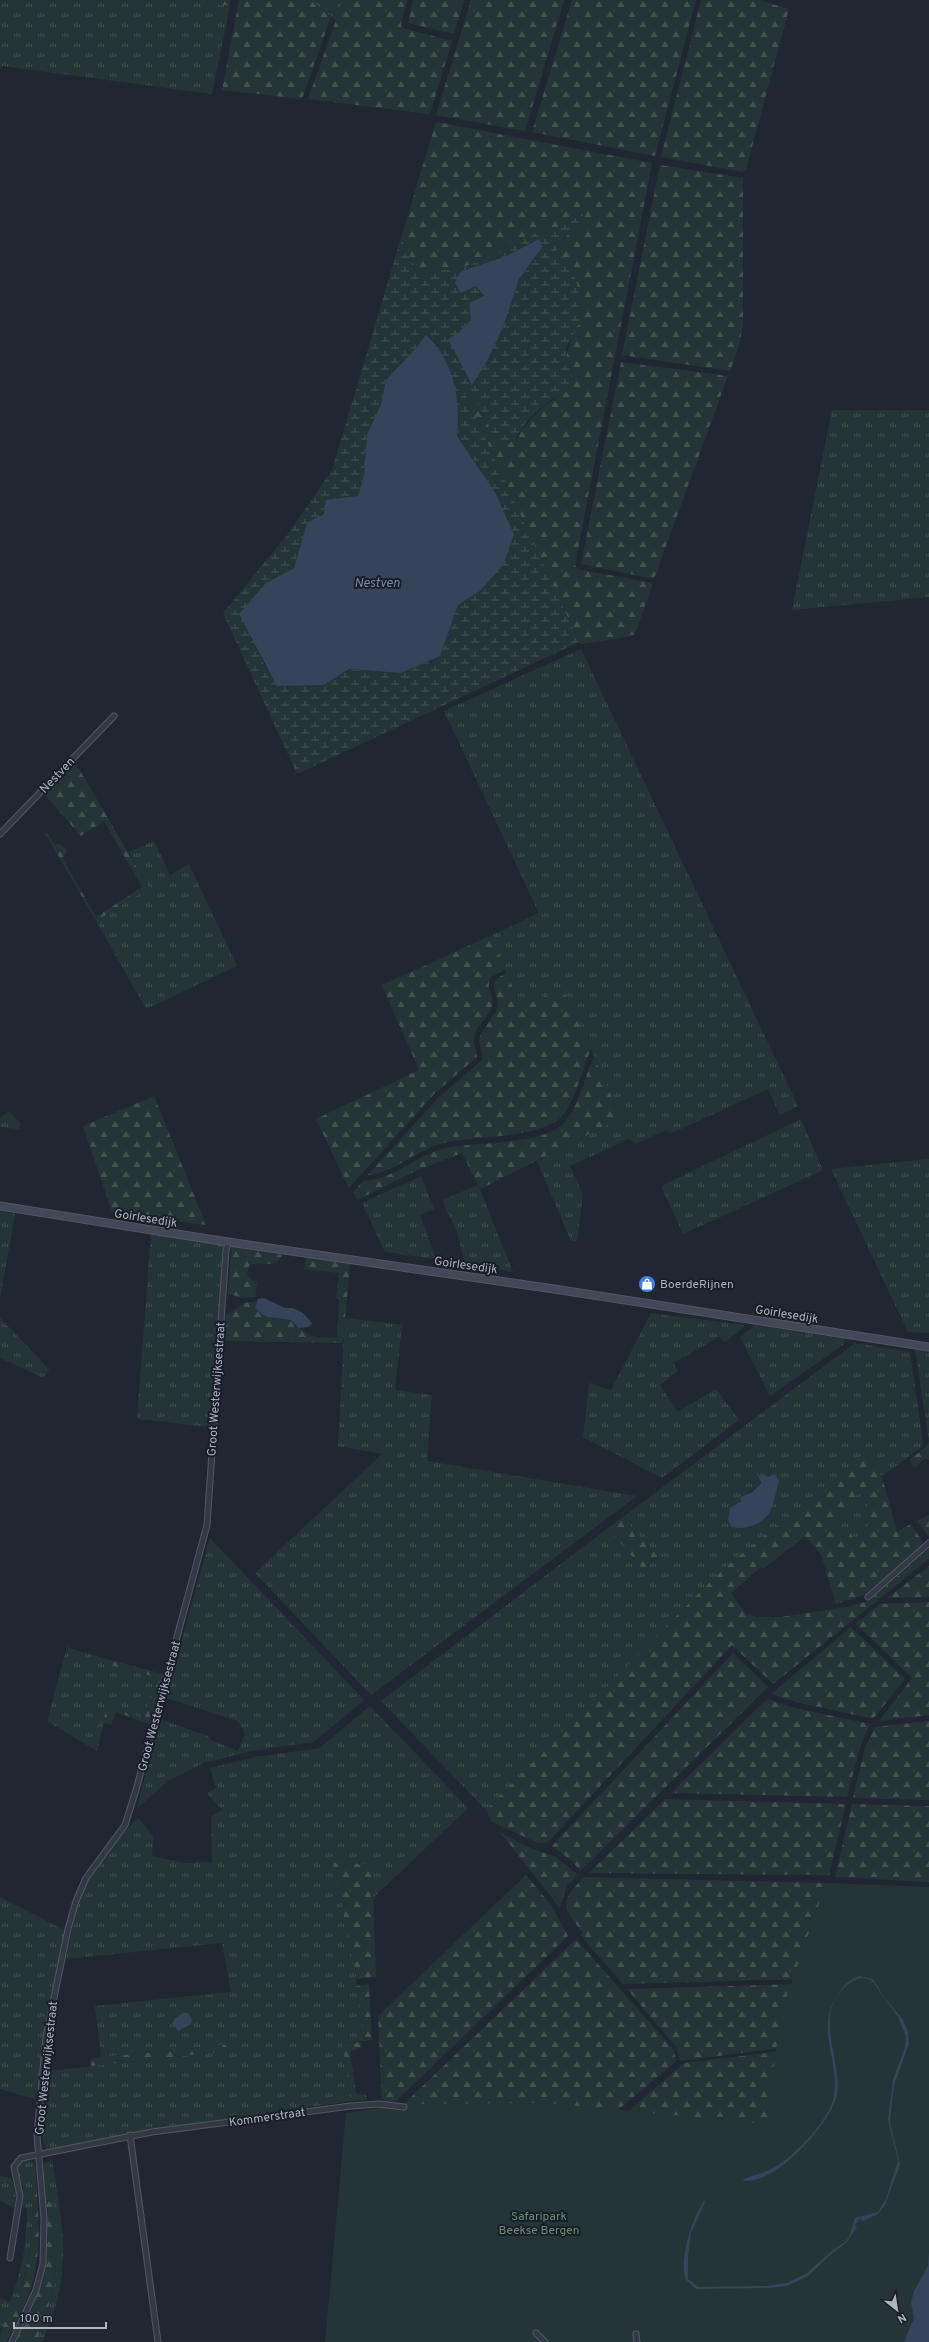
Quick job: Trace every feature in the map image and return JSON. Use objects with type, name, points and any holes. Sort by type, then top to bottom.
[{"type":"street","name":"Nestven","points":[[0,834],[114,716]]},
{"type":"street","name":"Goirlesedijk","points":[[0,1206],[229,1242],[929,1347]]},
{"type":"street","name":"Groot Westerwijksestraat","points":[[12,2342],[36,2290],[42,2264],[44,2219],[37,2135],[46,2037],[68,1929],[76,1901],[86,1878],[125,1825],[138,1783],[207,1525],[217,1364],[226,1250],[229,1242]]},
{"type":"street","points":[[868,1597],[929,1543]]},
{"type":"street","name":"Kommerstraat","points":[[38,2155],[130,2135],[325,2109],[379,2104],[404,2107]]},
{"type":"street","points":[[130,2135],[158,2342]]},
{"type":"street","points":[[10,2258],[20,2196],[14,2167],[22,2158],[38,2155]]},
{"type":"street","points":[[536,2333],[545,2342]]},
{"type":"street","points":[[636,2334],[636,2342]]},
{"type":"green space","points":[[0,0],[190,0],[230,6],[212,94],[2,66],[0,69]]},
{"type":"green space","points":[[190,0],[230,0],[230,6]]},
{"type":"green space","points":[[239,0],[310,0],[331,17],[302,99],[222,90]]},
{"type":"green space","points":[[310,0],[343,0],[336,20]]},
{"type":"green space","points":[[343,0],[407,0],[401,25],[402,28],[452,41],[430,114],[308,99]]},
{"type":"green space","points":[[413,0],[464,0],[454,34],[408,23]]},
{"type":"green space","points":[[471,0],[564,0],[525,131],[436,115]]},
{"type":"green space","points":[[572,0],[696,0],[655,156],[532,132]]},
{"type":"green space","points":[[701,0],[759,0],[789,9],[746,169],[742,172],[661,157]]},
{"type":"green space","points":[[436,122],[652,163],[575,565],[577,569],[653,583],[635,634],[627,637],[580,644],[465,394],[471,390],[495,439],[517,438],[538,412],[551,401],[566,392],[573,371],[568,360],[567,353],[575,310],[576,290],[575,280],[571,270],[557,250],[583,212],[562,226],[513,240],[501,252],[469,265],[457,269],[438,270],[428,274],[418,273],[401,238]]},
{"type":"green space","points":[[660,165],[743,178],[743,326],[738,349],[730,371],[622,355]]},
{"type":"green space","points":[[583,212],[583,225],[577,230],[567,234],[557,250],[569,265],[580,294],[581,314],[579,323],[568,343],[566,350],[572,374],[571,385],[565,394],[554,398],[533,415],[509,444],[495,439],[471,390],[465,394],[579,642],[297,774],[223,613],[288,534],[332,470],[401,238],[418,273],[428,274],[438,270],[457,269],[469,265],[501,252],[513,240],[562,226]],"holes":[[[539,239],[543,246],[519,279],[504,325],[497,337],[458,333],[471,320],[469,303],[484,296],[476,286],[461,293],[460,272],[506,256]],[[426,335],[459,414],[457,436],[496,494],[480,591],[458,605],[440,656],[401,673],[349,669],[324,685],[278,686],[263,662],[259,649],[266,583],[294,568],[301,543],[324,514],[358,496],[364,475],[367,435],[381,404],[386,380]]]},
{"type":"green space","points":[[621,362],[728,376],[654,579],[581,564]]},
{"type":"green space","points":[[832,410],[929,410],[929,597],[792,610]]},
{"type":"green space","points":[[581,649],[798,1106],[780,1115],[768,1089],[670,1134],[666,1130],[635,1144],[629,1139],[570,1166],[583,1195],[577,1241],[571,1241],[537,1161],[621,1118],[591,1049],[562,989],[520,1008],[490,936],[539,913],[444,711]]},
{"type":"green space","points":[[75,762],[149,888],[96,921],[45,833],[47,833],[55,845],[60,844],[67,850],[63,859],[96,917],[142,887],[104,821],[81,836],[44,794]]},
{"type":"green space","points":[[154,841],[170,875],[189,864],[237,966],[146,1009],[96,921],[149,888],[129,852]]},
{"type":"green space","points":[[490,936],[505,969],[490,978],[489,985],[492,1006],[475,1034],[474,1041],[477,1057],[435,1093],[349,1188],[316,1119],[419,1070],[382,985]]},
{"type":"green space","points":[[506,973],[520,1007],[562,989],[591,1049],[573,1098],[563,1115],[558,1120],[547,1126],[518,1134],[453,1141],[440,1144],[431,1147],[387,1170],[368,1175],[439,1097],[483,1059],[479,1040],[481,1034],[497,1010],[498,1003],[493,984],[498,978]]},
{"type":"green space","points":[[594,1057],[621,1118],[480,1189],[462,1153],[420,1169],[357,1200],[353,1192],[363,1181],[386,1176],[438,1150],[450,1147],[526,1139],[553,1131],[562,1125],[573,1110]]},
{"type":"green space","points":[[154,1096],[206,1225],[112,1212],[83,1126]]},
{"type":"green space","points":[[9,1111],[20,1123],[19,1129],[0,1127],[0,1118]]},
{"type":"green space","points":[[801,1119],[823,1170],[683,1234],[661,1186]]},
{"type":"green space","points":[[929,1159],[929,1333],[908,1332],[831,1169]]},
{"type":"green space","points":[[421,1176],[434,1209],[420,1215],[436,1259],[385,1252],[362,1203]]},
{"type":"green space","points":[[478,1185],[513,1272],[465,1264],[457,1232],[442,1200]]},
{"type":"green space","points":[[0,1211],[15,1213],[0,1299]]},
{"type":"green space","points":[[151,1234],[223,1245],[210,1427],[137,1419]]},
{"type":"green space","points":[[232,1247],[282,1255],[279,1260],[272,1264],[254,1264],[249,1266],[247,1273],[250,1279],[257,1282],[255,1297],[245,1298],[228,1294]]},
{"type":"green space","points":[[306,1258],[350,1264],[343,1343],[225,1341],[226,1315],[244,1303],[257,1301],[255,1307],[267,1317],[291,1320],[295,1327],[313,1336],[337,1337],[339,1300],[336,1298],[339,1273],[304,1269]]},
{"type":"green space","points":[[651,1313],[744,1325],[744,1327],[725,1342],[719,1337],[673,1363],[678,1371],[660,1385],[678,1412],[716,1389],[739,1420],[662,1478],[583,1437],[589,1383],[611,1390]]},
{"type":"green space","points":[[0,1318],[49,1369],[46,1375],[42,1377],[0,1358]]},
{"type":"green space","points":[[345,1318],[402,1325],[395,1390],[432,1395],[427,1461],[637,1496],[371,1695],[255,1573],[382,1454],[338,1446]]},
{"type":"green space","points":[[755,1325],[845,1339],[843,1345],[770,1396],[740,1337]]},
{"type":"green space","points":[[855,1343],[910,1352],[923,1442],[922,1447],[882,1476],[866,1455],[728,1565],[486,1810],[381,1701],[608,1528],[643,1568],[658,1558],[623,1517]],"holes":[[[765,1475],[767,1477],[775,1475],[773,1500],[771,1506],[764,1518],[749,1528],[730,1513],[730,1508],[741,1500],[741,1497],[755,1488]]]},
{"type":"green space","points":[[915,1349],[929,1351],[929,1441]]},
{"type":"green space","points":[[927,1446],[929,1449],[929,1460],[924,1459],[915,1468],[909,1460]]},
{"type":"green space","points":[[866,1455],[882,1476],[897,1532],[911,1524],[924,1544],[867,1594],[836,1604],[821,1554],[805,1536],[763,1569],[761,1567],[731,1593],[745,1613],[757,1617],[781,1617],[846,1607],[869,1601],[929,1549],[929,1559],[773,1684],[732,1645],[547,1843],[538,1843],[492,1822],[486,1810],[728,1565]],"holes":[[[861,1492],[865,1494],[870,1523],[855,1539],[850,1533],[841,1535],[835,1527],[836,1523],[846,1515],[848,1510],[848,1502]]]},
{"type":"green space","points":[[861,1491],[865,1494],[870,1523],[855,1539],[844,1534],[841,1535],[835,1527],[836,1523],[844,1518],[848,1502]]},
{"type":"green space","points":[[929,1515],[929,1537],[917,1521]]},
{"type":"green space","points":[[623,1517],[658,1557],[643,1569],[608,1528]]},
{"type":"green space","points":[[210,1538],[364,1700],[314,1742],[251,1751],[204,1763],[168,1781],[137,1808],[160,1719],[208,1736],[211,1740],[238,1751],[245,1734],[238,1721],[166,1698]]},
{"type":"green space","points":[[929,1566],[929,1597],[887,1598]]},
{"type":"green space","points":[[929,1602],[929,1715],[879,1721],[912,1678],[856,1624],[880,1604]]},
{"type":"green space","points":[[851,1627],[905,1679],[873,1719],[796,1702],[771,1694]]},
{"type":"green space","points":[[67,1647],[92,1655],[90,1660],[155,1677],[145,1719],[108,1706],[97,1751],[47,1721]]},
{"type":"green space","points":[[733,1653],[768,1687],[580,1871],[573,1862],[552,1846]]},
{"type":"green space","points":[[92,1655],[163,1674],[149,1724],[116,1712],[111,1725],[102,1723],[108,1706],[145,1719],[155,1677],[90,1660]]},
{"type":"green space","points":[[767,1699],[795,1708],[870,1724],[860,1747],[847,1797],[671,1793]]},
{"type":"green space","points":[[370,1706],[468,1808],[373,1898],[372,1864],[356,1980],[365,2041],[342,2043],[352,2101],[168,2127],[47,2150],[43,2141],[48,2071],[228,2051],[226,2045],[224,2045],[101,2057],[95,2006],[231,1992],[222,1943],[66,1959],[78,1906],[95,1870],[111,1847],[138,1818],[153,1836],[152,1856],[185,1863],[212,1862],[211,1817],[222,1810],[207,1793],[216,1788],[210,1768],[255,1757],[320,1748]]},
{"type":"green space","points":[[929,1721],[929,1800],[853,1798],[865,1748],[875,1727]]},
{"type":"green space","points":[[665,1799],[846,1804],[829,1875],[589,1873]]},
{"type":"green space","points":[[852,1804],[929,1806],[929,1882],[835,1877]]},
{"type":"green space","points":[[501,1833],[533,1849],[556,1857],[578,1875],[567,1885],[560,1908]]},
{"type":"green space","points":[[333,1863],[372,1864],[376,1977],[357,1979]]},
{"type":"green space","points":[[526,1875],[551,1905],[568,1936],[395,2102],[382,2100],[378,2016]]},
{"type":"green space","points":[[584,1877],[827,1883],[804,1979],[623,1984],[580,1935],[583,1933],[567,1910],[567,1899],[570,1893]]},
{"type":"green space","name":"Safaripark Beekse Bergen","points":[[826,1883],[929,1887],[929,2342],[325,2342],[346,2113],[410,2104],[548,2103],[766,2124],[781,2013]]},
{"type":"green space","points":[[0,1897],[66,1931],[46,2018],[36,2099],[0,2089]]},
{"type":"green space","points":[[576,1939],[674,2050],[676,2061],[610,2117],[404,2104]]},
{"type":"green space","points":[[369,1984],[372,2040],[365,2041],[356,1986]]},
{"type":"green space","points":[[801,1984],[789,2047],[680,2061],[677,2048],[627,1989]]},
{"type":"green space","points":[[361,2042],[362,2047],[350,2052],[356,2093],[366,2095],[367,2100],[352,2101],[342,2043]]},
{"type":"green space","points":[[226,2045],[228,2051],[91,2066],[90,2060],[93,2058]]},
{"type":"green space","points":[[782,2051],[770,2125],[621,2118],[684,2063]]},
{"type":"green space","points":[[25,2159],[33,2163],[36,2174],[36,2178],[32,2179],[31,2241],[24,2276],[10,2311],[0,2330],[0,2298],[9,2302],[18,2279],[25,2244],[27,2208],[22,2207],[23,2189],[17,2171],[20,2161]]},
{"type":"green space","points":[[52,2160],[60,2209],[63,2252],[62,2273],[58,2294],[52,2317],[42,2342],[15,2342],[22,2330],[37,2339],[45,2319],[54,2283],[56,2266],[56,2230],[51,2190],[44,2190],[43,2164]]},
{"type":"green space","points":[[0,2176],[11,2178],[16,2193],[15,2208],[0,2201]]},
{"type":"green space","points":[[36,2178],[38,2203],[38,2244],[33,2281],[27,2300],[18,2320],[6,2342],[0,2342],[2,2327],[22,2285],[29,2260],[32,2234],[32,2179]]},
{"type":"green space","points":[[44,2190],[51,2190],[52,2192],[56,2232],[56,2267],[50,2301],[37,2339],[22,2330],[31,2312],[42,2278],[45,2262],[46,2210]]},
{"type":"water","points":[[539,239],[543,246],[519,279],[504,325],[487,361],[472,385],[448,339],[458,333],[471,320],[469,303],[484,296],[476,286],[461,293],[455,283],[460,272],[506,256]]},
{"type":"water","name":"Nestven","points":[[426,335],[436,345],[443,356],[454,381],[458,409],[457,436],[496,494],[514,535],[503,565],[480,591],[458,605],[440,656],[401,673],[349,669],[324,685],[277,686],[239,614],[266,583],[294,568],[307,523],[324,514],[326,500],[358,496],[364,475],[367,435],[381,404],[386,380]]},
{"type":"water","points":[[264,1298],[285,1308],[293,1308],[303,1313],[312,1323],[309,1327],[298,1328],[291,1320],[267,1317],[255,1307],[258,1299]]},
{"type":"water","points":[[763,1474],[768,1477],[775,1474],[779,1481],[774,1503],[768,1514],[755,1525],[743,1528],[731,1527],[728,1520],[730,1508],[741,1501],[741,1497],[752,1492],[761,1483],[759,1477]]},
{"type":"water","points":[[859,1976],[873,1979],[884,1997],[903,2020],[908,2032],[909,2044],[894,2085],[890,2122],[900,2165],[885,2205],[878,2214],[863,2221],[860,2218],[855,2225],[857,2227],[846,2243],[830,2255],[808,2276],[787,2286],[767,2288],[696,2289],[685,2279],[685,2249],[691,2228],[704,2201],[705,2202],[691,2233],[688,2257],[688,2279],[698,2287],[766,2286],[787,2283],[807,2273],[834,2249],[845,2242],[849,2237],[855,2218],[878,2212],[886,2199],[898,2161],[888,2119],[893,2080],[905,2047],[906,2036],[898,2017],[873,1982],[866,1978],[860,1978],[853,1981],[840,1992],[833,2005],[830,2019],[830,2034],[837,2080],[837,2094],[833,2106],[825,2121],[799,2151],[784,2164],[769,2174],[755,2180],[742,2180],[771,2169],[783,2162],[801,2146],[819,2126],[826,2115],[834,2096],[835,2082],[828,2030],[832,2004],[840,1991],[844,1986]]},
{"type":"water","points":[[183,2013],[188,2013],[192,2019],[191,2024],[178,2031],[173,2024],[174,2019]]},
{"type":"water","points":[[929,2251],[929,2342],[904,2342],[914,2318],[911,2303],[914,2291],[928,2266]]},
{"type":"place","name":"BoerdeRijnen","points":[[647,1284]]}]
